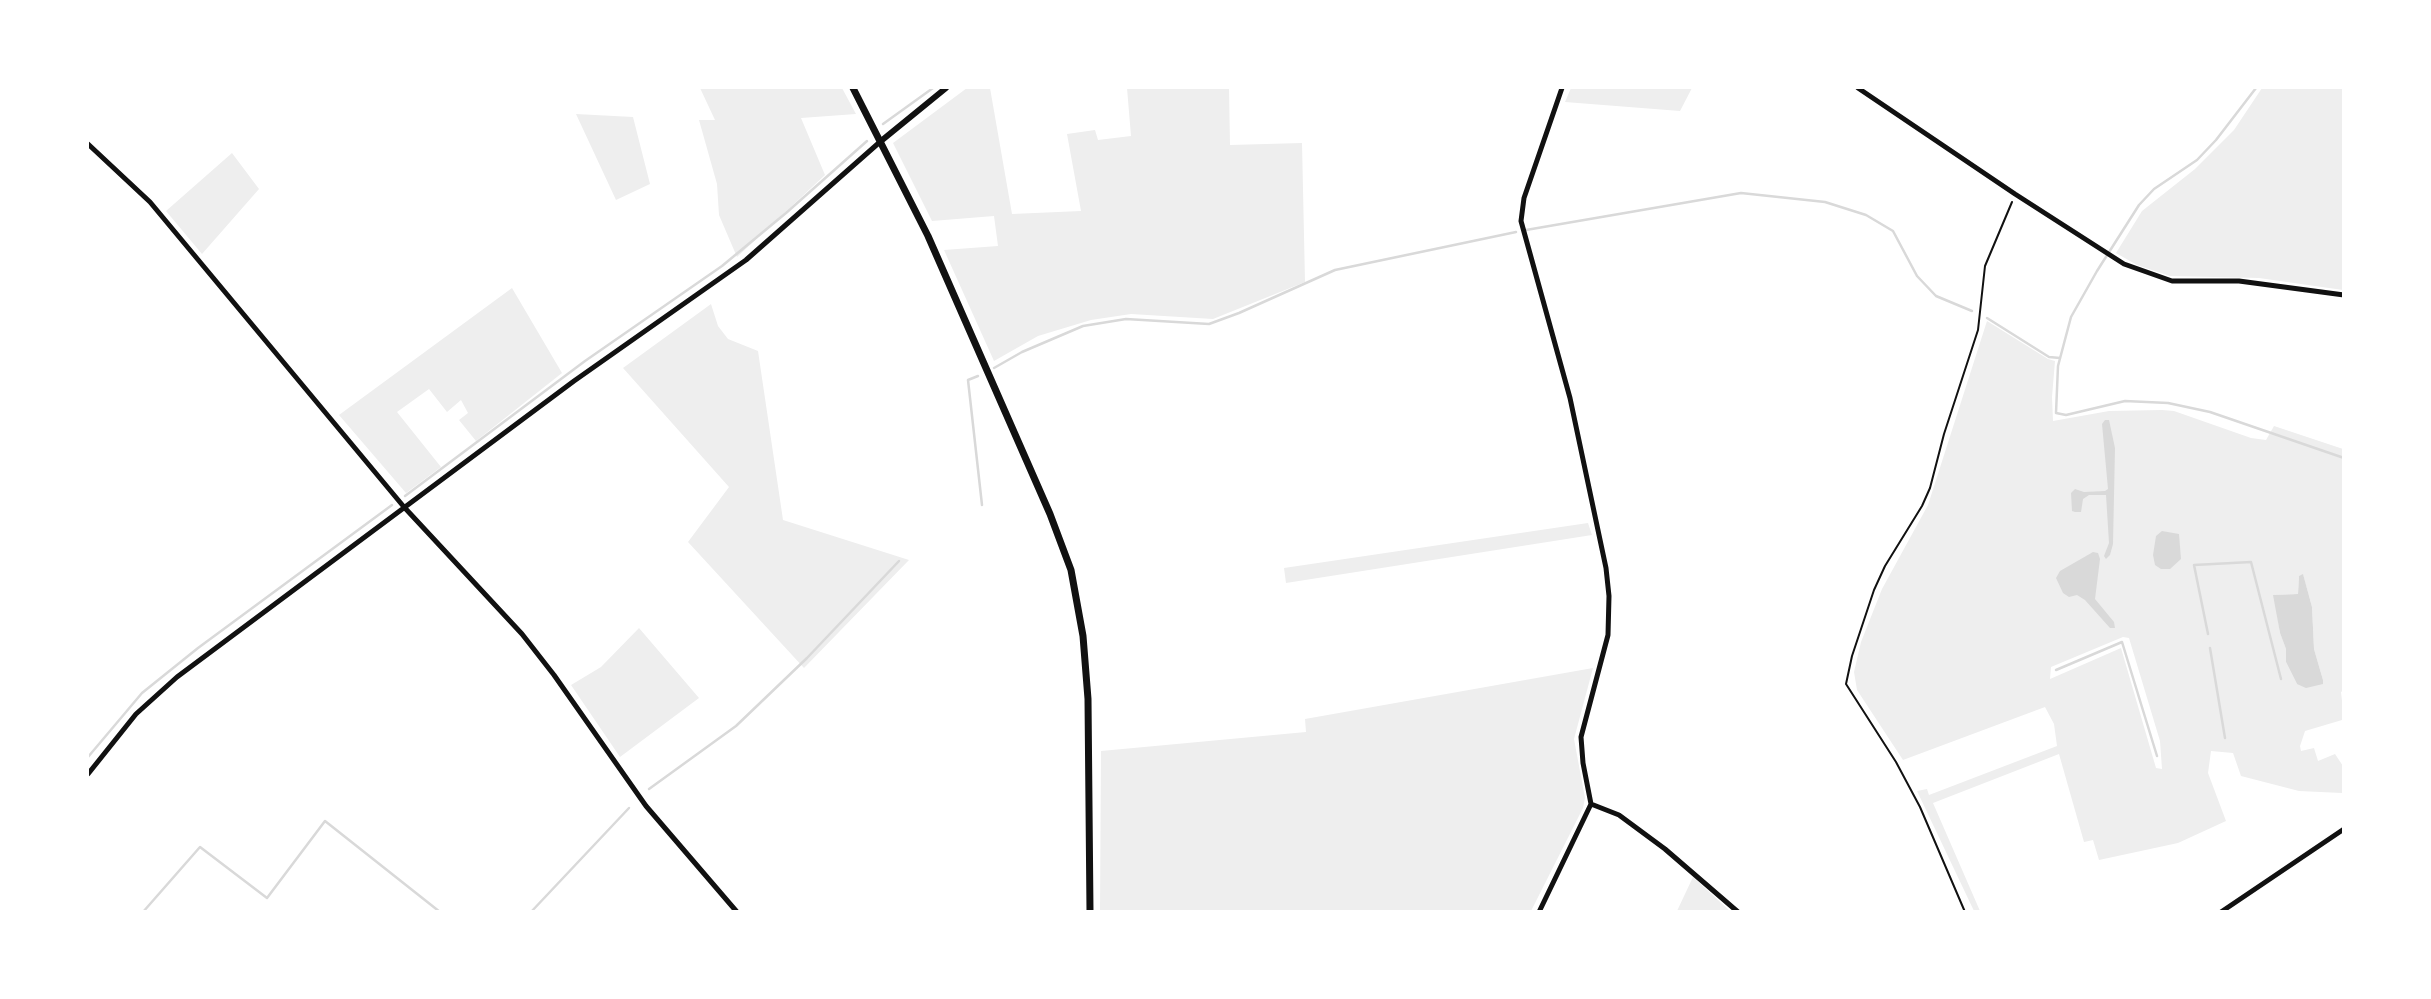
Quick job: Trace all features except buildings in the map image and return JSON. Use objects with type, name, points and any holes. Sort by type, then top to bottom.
[{"type":"main road","points":[[853,88],[952,289],[1050,514],[1071,570],[1080,618],[1088,699],[1090,912]]},
{"type":"street","points":[[88,774],[130,721],[169,684],[585,373],[746,260],[881,141],[946,88]]},
{"type":"street","points":[[1539,912],[1591,804],[1581,737],[1608,635],[1609,596],[1606,568],[1570,398],[1521,221],[1524,198],[1562,88]]},
{"type":"street","points":[[1858,88],[2116,259],[2172,281],[2239,281],[2343,295]]},
{"type":"street","points":[[88,145],[150,202],[404,507],[522,634],[646,806],[737,912]]},
{"type":"street","points":[[1591,804],[1619,815],[1665,849],[1738,912]]},
{"type":"street","points":[[2221,912],[2343,830]]},
{"type":"path","points":[[1965,912],[1920,807],[1896,762],[1846,684],[1852,656],[1874,590],[1930,488],[1944,434],[1978,330],[1985,267],[2015,194]]},
{"type":"shaded area","points":[[700,88],[842,88],[856,114],[801,118],[825,175],[737,257],[719,215],[717,184],[699,120],[715,120]]},
{"type":"shaded area","points":[[967,88],[990,88],[1012,214],[1081,211],[1067,134],[1095,130],[1098,140],[1131,136],[1127,88],[1229,88],[1230,145],[1302,143],[1305,282],[1213,319],[1131,314],[1091,320],[1038,336],[994,361],[944,250],[998,246],[994,216],[932,221],[893,143]]},
{"type":"shaded area","points":[[1571,88],[1692,88],[1680,111],[1565,102]]},
{"type":"shaded area","points":[[2262,88],[2343,88],[2343,290],[2259,278],[2170,276],[2137,265],[2116,253],[2142,211],[2195,169],[2234,130]]},
{"type":"shaded area","points":[[576,114],[633,117],[650,184],[616,200]]},
{"type":"shaded area","points":[[232,153],[259,189],[202,254],[166,211]]},
{"type":"shaded area","points":[[512,288],[562,373],[476,441],[459,420],[468,413],[461,400],[447,412],[429,389],[397,412],[441,467],[406,493],[339,415]]},
{"type":"shaded area","points":[[711,304],[718,326],[728,339],[758,351],[783,520],[909,560],[804,668],[688,542],[729,487],[623,368]]},
{"type":"shaded area","points":[[1987,321],[2055,361],[2053,421],[2109,411],[2174,411],[2251,438],[2266,440],[2274,426],[2343,449],[2342,720],[2305,731],[2300,746],[2301,751],[2314,748],[2318,761],[2335,754],[2343,766],[2343,795],[2299,791],[2241,776],[2233,753],[2211,751],[2208,773],[2226,821],[2178,843],[2099,860],[2093,840],[2084,842],[2059,754],[1933,803],[1980,911],[1974,911],[1917,791],[1927,789],[1929,795],[2057,746],[2054,724],[2045,707],[1903,760],[1857,690],[1854,672],[1861,642],[1882,589],[1928,505]],"holes":[[[2303,575],[2312,607],[2314,649],[2323,680],[2297,684],[2286,662],[2286,649],[2280,633],[2274,595],[2298,594],[2299,576]],[[2123,637],[2129,638],[2160,741],[2162,769],[2156,768],[2121,648],[2050,679],[2051,667]]]},
{"type":"shaded area","points":[[2109,420],[2115,448],[2113,544],[2106,559],[2104,556],[2109,543],[2106,495],[2089,495],[2083,499],[2081,512],[2075,512],[2072,511],[2071,493],[2075,489],[2084,492],[2108,489],[2102,424]]},
{"type":"shaded area","points":[[1588,523],[1592,535],[1286,583],[1284,568]]},
{"type":"shaded area","points":[[2162,531],[2179,534],[2181,559],[2170,569],[2161,569],[2155,565],[2153,555],[2156,536]]},
{"type":"shaded area","points":[[2093,552],[2098,553],[2100,559],[2095,599],[2114,622],[2115,628],[2110,628],[2085,600],[2077,595],[2069,597],[2063,593],[2056,578],[2060,571]]},
{"type":"shaded area","points":[[2303,574],[2312,607],[2314,649],[2323,680],[2323,684],[2306,688],[2297,684],[2286,662],[2286,649],[2273,595],[2298,594],[2299,576]]},
{"type":"shaded area","points":[[639,628],[699,698],[620,757],[571,685],[601,667]]},
{"type":"shaded area","points":[[1593,668],[1574,739],[1585,798],[1583,808],[1531,911],[1100,911],[1101,751],[1306,732],[1305,719]]},
{"type":"shaded area","points":[[1693,877],[1730,911],[1677,911]]},
{"type":"waterway","points":[[883,124],[933,88]]},
{"type":"waterway","points":[[2256,88],[2197,160],[2154,189],[2139,205],[2097,271],[2071,317],[2058,366],[2056,413],[2066,415],[2125,401],[2168,403],[2210,412],[2344,458]]},
{"type":"waterway","points":[[405,496],[585,361],[722,266],[867,141]]},
{"type":"waterway","points":[[1526,230],[1741,193],[1825,202],[1866,215],[1893,231],[1917,276],[1936,296],[1972,311]]},
{"type":"waterway","points":[[994,368],[1022,352],[1083,326],[1126,319],[1209,324],[1335,270],[1516,232]]},
{"type":"waterway","points":[[1987,318],[2049,357],[2060,358]]},
{"type":"waterway","points":[[978,376],[968,380],[982,505]]},
{"type":"waterway","points":[[88,757],[142,693],[198,648],[392,505]]},
{"type":"waterway","points":[[649,789],[736,726],[807,658],[899,561]]},
{"type":"waterway","points":[[2208,634],[2194,565],[2251,562],[2281,679]]},
{"type":"waterway","points":[[2056,670],[2122,642],[2157,756]]},
{"type":"waterway","points":[[2210,648],[2225,738]]},
{"type":"waterway","points":[[531,912],[629,808]]},
{"type":"waterway","points":[[143,912],[200,847],[267,898],[325,821],[440,912]]}]
